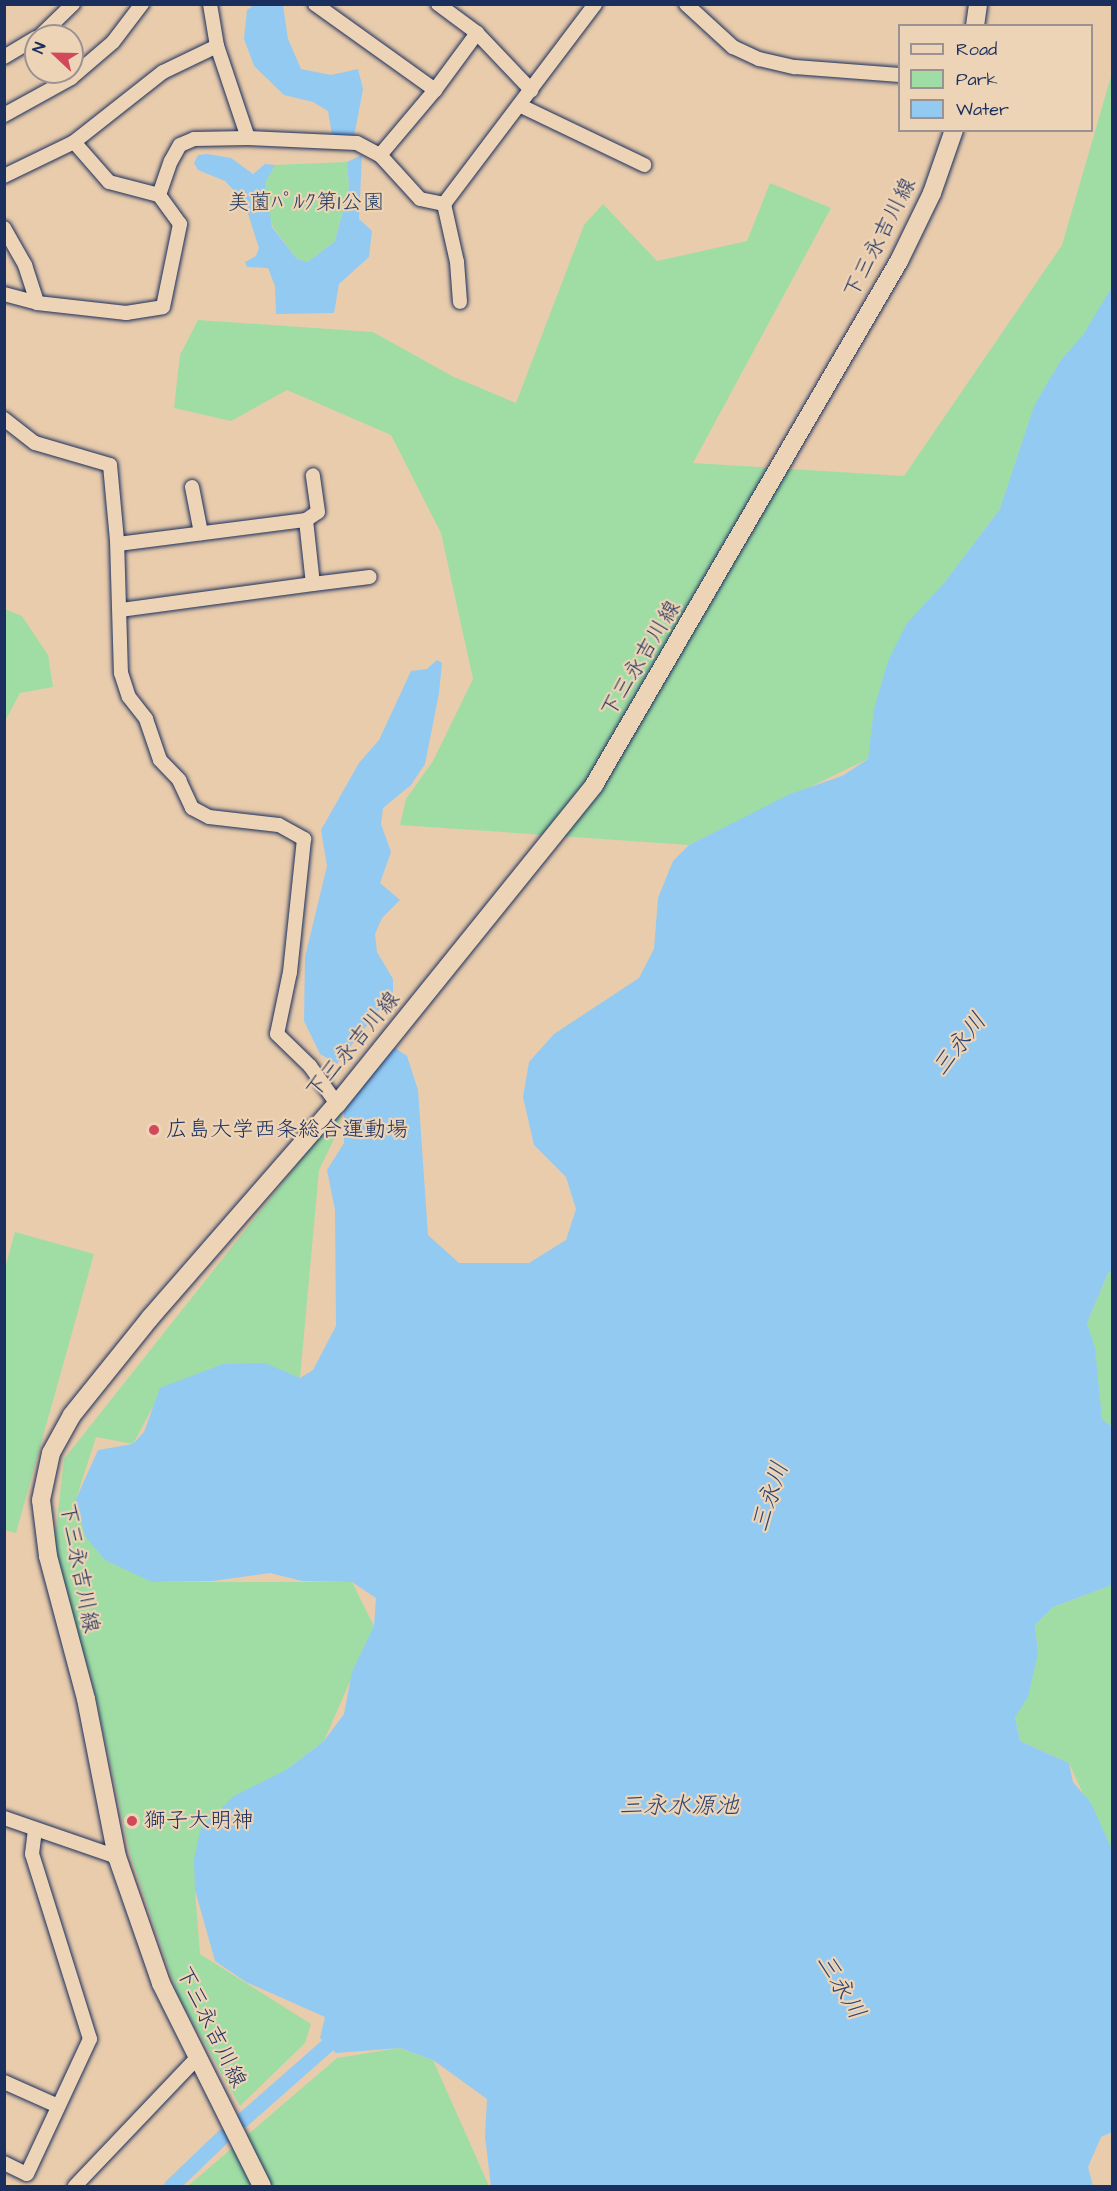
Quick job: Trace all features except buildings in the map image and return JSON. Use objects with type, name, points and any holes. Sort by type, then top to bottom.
[{"type":"main road","points":[[975,24],[978,4]]},
{"type":"main road","name":"下三永吉川線","points":[[262,2187],[161,1983],[117,1857],[86,1699],[48,1556],[41,1500],[51,1454],[72,1416],[150,1318],[337,1104],[594,785],[899,261],[932,193],[953,132]]},
{"type":"street","points":[[52,24],[73,4]]},
{"type":"street","points":[[4,115],[71,78],[113,42],[142,4]]},
{"type":"street","points":[[210,4],[217,46],[248,138]]},
{"type":"street","points":[[315,4],[435,90]]},
{"type":"street","points":[[438,4],[477,33],[531,90]]},
{"type":"street","points":[[460,303],[457,262],[444,204],[595,4]]},
{"type":"street","points":[[686,4],[733,47],[759,60],[795,67],[898,75]]},
{"type":"street","points":[[380,155],[435,90],[477,33]]},
{"type":"street","points":[[4,57],[24,45]]},
{"type":"street","points":[[4,176],[74,142],[163,72],[217,46]]},
{"type":"street","points":[[519,105],[644,165]]},
{"type":"street","points":[[159,195],[180,145],[194,139],[248,138],[357,143],[380,155],[420,200],[444,204]]},
{"type":"street","points":[[4,294],[37,303],[126,313],[163,307],[180,224],[159,195],[109,182],[74,142]]},
{"type":"street","points":[[4,228],[25,265],[37,303]]},
{"type":"street","points":[[4,419],[35,443],[110,465],[118,544],[121,673],[129,697],[146,720],[160,760],[179,780],[192,808],[209,817],[279,825],[304,839],[290,972],[277,1034],[310,1066],[337,1104]]},
{"type":"street","points":[[118,544],[306,520],[318,512],[313,475]]},
{"type":"street","points":[[192,487],[201,533]]},
{"type":"street","points":[[306,520],[313,584]]},
{"type":"street","points":[[120,610],[370,578]]},
{"type":"street","points":[[4,1818],[117,1857]]},
{"type":"street","points":[[4,2163],[27,2174],[90,2039],[32,1854],[35,1828]]},
{"type":"street","points":[[75,2187],[198,2057]]},
{"type":"street","points":[[4,2082],[58,2106]]},
{"type":"green space","points":[[1112,73],[1112,310],[1000,509],[895,648],[868,759],[689,845],[400,825],[406,799],[433,761],[473,679],[441,533],[391,435],[287,390],[231,421],[174,408],[180,355],[198,320],[373,332],[452,376],[516,403],[584,225],[603,204],[657,261],[747,241],[770,183],[831,208],[693,463],[904,476],[1062,245]]},
{"type":"green space","name":"美薗ﾊﾟﾙｸ第1公園","points":[[347,162],[349,188],[335,241],[308,262],[297,259],[273,227],[266,204],[265,183],[274,165]]},
{"type":"green space","points":[[5,609],[22,616],[48,655],[53,687],[20,693],[5,721]]},
{"type":"green space","points":[[342,1108],[339,1129],[319,1170],[300,1378],[156,1401],[133,1444],[96,1437],[76,1499],[152,1582],[352,1582],[374,1626],[324,1741],[286,1770],[195,1890],[200,1954],[311,2024],[305,2043],[240,2106],[178,1996],[130,1854],[92,1680],[53,1556],[64,1459]]},
{"type":"green space","points":[[15,1232],[94,1254],[16,1533],[4,1530],[4,1271]]},
{"type":"green space","points":[[1112,1270],[1112,1427],[1102,1419],[1087,1323],[1108,1273]]},
{"type":"green space","points":[[1112,1585],[1112,1857],[1069,1763],[1020,1741],[1015,1717],[1038,1653],[1035,1625],[1053,1607]]},
{"type":"green space","points":[[399,2048],[433,2060],[489,2186],[188,2186],[337,2058]]},
{"type":"water","points":[[254,5],[283,5],[288,39],[301,69],[331,75],[358,69],[363,89],[353,142],[332,134],[328,111],[313,102],[284,95],[254,66],[244,39],[247,10]]},
{"type":"water","points":[[207,154],[231,158],[253,174],[265,164],[275,165],[265,183],[272,227],[297,259],[308,262],[335,241],[349,188],[347,162],[362,155],[359,219],[372,231],[369,257],[339,284],[334,313],[276,314],[275,286],[268,268],[247,267],[245,262],[256,256],[259,248],[244,201],[225,181],[198,170],[194,163],[198,155]]},
{"type":"water","name":"三永水源池","points":[[1112,287],[1112,1270],[1108,1273],[1087,1323],[1095,1348],[1102,1419],[1112,1427],[1112,1585],[1053,1607],[1035,1625],[1038,1653],[1028,1697],[1015,1717],[1020,1741],[1069,1763],[1073,1782],[1091,1803],[1112,1850],[1112,2132],[1101,2137],[1088,2167],[1093,2186],[491,2186],[485,2137],[487,2099],[433,2060],[400,2048],[336,2053],[320,2038],[325,2017],[246,1982],[215,1961],[195,1890],[194,1860],[201,1827],[234,1796],[286,1770],[324,1741],[344,1714],[352,1672],[374,1626],[376,1598],[352,1582],[302,1581],[270,1573],[212,1581],[152,1582],[105,1560],[85,1536],[76,1499],[98,1450],[133,1444],[144,1432],[160,1388],[223,1364],[265,1363],[300,1378],[313,1370],[336,1326],[335,1210],[327,1170],[344,1143],[344,1103],[391,1045],[407,1056],[418,1090],[428,1235],[459,1263],[529,1263],[566,1240],[576,1209],[566,1177],[534,1145],[523,1097],[529,1062],[554,1034],[639,978],[654,949],[658,898],[673,861],[689,845],[790,794],[842,776],[868,759],[874,709],[888,661],[907,623],[944,583],[1000,509],[1034,406],[1061,360],[1083,335]]},
{"type":"water","points":[[437,660],[442,663],[439,693],[425,764],[411,785],[383,808],[381,824],[391,852],[380,883],[400,900],[382,918],[375,934],[377,952],[393,979],[393,992],[337,1064],[320,1054],[304,1021],[305,957],[327,866],[321,830],[359,763],[379,740],[411,671],[427,669]]},
{"type":"waterway","points":[[243,2119],[328,2044]]},
{"type":"waterway","points":[[171,2186],[223,2136]]},
{"type":"place","name":"広島大学西条総合運動場","points":[[154,1130]]},
{"type":"place","name":"獅子大明神","points":[[132,1821]]},
{"type":"water label","name":"三永川","points":[[960,1045]]},
{"type":"water label","name":"三永川","points":[[771,1497]]},
{"type":"water label","name":"三永川","points":[[840,1987]]}]
